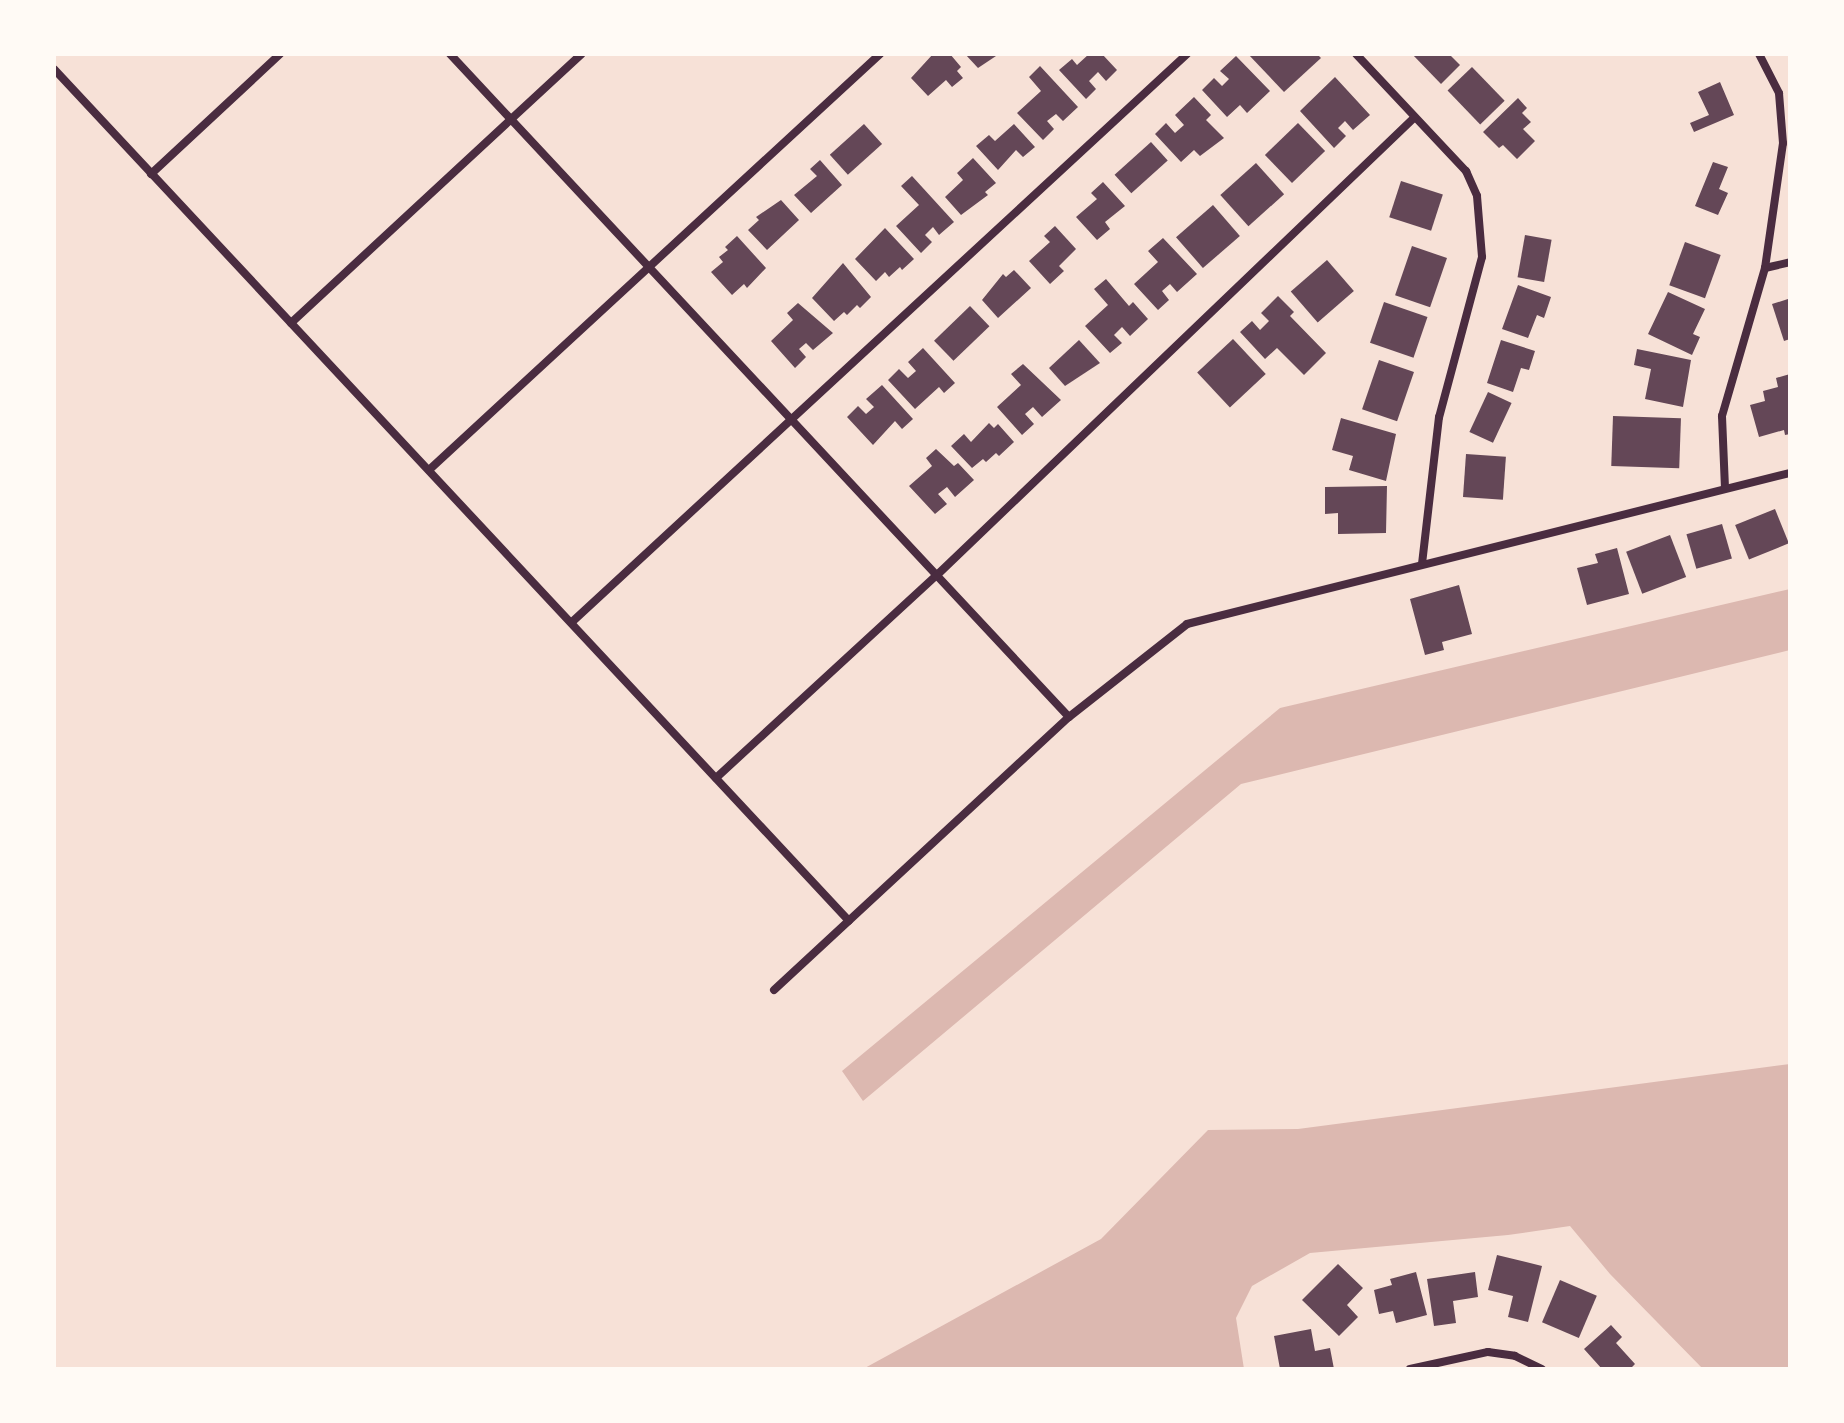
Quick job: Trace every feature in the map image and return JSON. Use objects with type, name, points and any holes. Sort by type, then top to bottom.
[{"type":"street","points":[[151,174],[280,54]]},
{"type":"street","points":[[450,54],[1069,717]]},
{"type":"street","points":[[291,323],[582,54]]},
{"type":"street","points":[[429,470],[880,54]]},
{"type":"street","points":[[572,622],[1187,54]]},
{"type":"street","points":[[1356,54],[1466,171],[1477,196],[1482,257],[1439,417],[1422,563]]},
{"type":"street","points":[[1725,488],[1722,416],[1765,268],[1783,143],[1779,93],[1759,54]]},
{"type":"street","points":[[54,69],[849,921]]},
{"type":"street","points":[[716,778],[936,576],[1414,118]]},
{"type":"street","points":[[1765,268],[1790,262]]},
{"type":"street","points":[[774,990],[1069,717],[1187,624],[1790,473]]},
{"type":"street","points":[[1410,1369],[1488,1352],[1515,1356],[1542,1369]]},
{"type":"shaded area","points":[[1790,589],[1790,650],[1241,784],[863,1101],[842,1071],[1280,708]]},
{"type":"shaded area","points":[[1790,1064],[1790,1369],[1703,1369],[1610,1274],[1570,1226],[1508,1235],[1310,1253],[1252,1286],[1236,1318],[1244,1369],[863,1369],[1101,1239],[1208,1130],[1298,1129]]},
{"type":"building","points":[[933,54],[950,54],[961,67],[957,71],[963,78],[952,87],[946,80],[928,96],[911,78]]},
{"type":"building","points":[[965,54],[999,54],[978,68]]},
{"type":"building","points":[[1089,54],[1102,54],[1117,70],[1106,81],[1098,72],[1089,81],[1096,89],[1086,99],[1059,70],[1072,59],[1077,65]]},
{"type":"building","points":[[1248,54],[1317,54],[1321,58],[1284,92]]},
{"type":"building","points":[[1412,54],[1449,54],[1460,65],[1441,84]]},
{"type":"building","points":[[1236,56],[1270,91],[1247,113],[1240,105],[1227,117],[1202,90],[1214,78],[1222,86],[1229,79],[1220,71]]},
{"type":"building","points":[[1040,66],[1078,107],[1063,121],[1056,114],[1047,121],[1054,129],[1043,140],[1017,113],[1041,91],[1029,77]]},
{"type":"building","points":[[1472,67],[1505,101],[1480,124],[1448,91]]},
{"type":"building","points":[[1335,77],[1370,115],[1353,130],[1345,121],[1338,128],[1346,136],[1334,148],[1300,111]]},
{"type":"building","points":[[1720,82],[1734,115],[1694,132],[1690,123],[1709,115],[1698,92]]},
{"type":"building","points":[[1194,97],[1211,115],[1206,120],[1224,138],[1200,156],[1194,150],[1181,162],[1155,134],[1166,123],[1175,133],[1184,125],[1175,115]]},
{"type":"building","points":[[1518,98],[1527,108],[1522,113],[1531,122],[1523,129],[1535,141],[1517,159],[1503,145],[1499,148],[1483,132]]},
{"type":"building","points":[[1298,123],[1325,151],[1292,183],[1265,155]]},
{"type":"building","points":[[864,124],[882,144],[848,175],[830,155]]},
{"type":"building","points":[[1014,124],[1035,147],[1023,157],[1016,150],[998,170],[976,146],[989,135],[995,141]]},
{"type":"building","points":[[1151,142],[1168,161],[1131,193],[1115,175]]},
{"type":"building","points":[[973,158],[996,183],[985,192],[988,195],[961,215],[945,197],[963,180],[957,173]]},
{"type":"building","points":[[820,160],[842,185],[811,213],[794,195],[817,176],[810,169]]},
{"type":"building","points":[[1713,162],[1728,167],[1719,189],[1728,193],[1718,215],[1695,206]]},
{"type":"building","points":[[1256,163],[1284,194],[1248,226],[1220,195]]},
{"type":"building","points":[[912,176],[954,222],[939,235],[933,227],[925,235],[932,242],[921,253],[896,226],[919,205],[901,186]]},
{"type":"building","points":[[1401,181],[1443,195],[1431,231],[1389,217]]},
{"type":"building","points":[[1103,182],[1125,206],[1105,222],[1110,229],[1097,240],[1076,217],[1097,199],[1091,193]]},
{"type":"building","points":[[781,200],[799,220],[767,250],[748,230],[759,220],[756,217]]},
{"type":"building","points":[[1213,205],[1240,236],[1203,268],[1176,237]]},
{"type":"building","points":[[1055,226],[1076,249],[1059,266],[1064,271],[1050,284],[1029,261],[1050,242],[1044,236]]},
{"type":"building","points":[[885,228],[914,259],[902,270],[900,267],[889,277],[885,272],[876,281],[855,259]]},
{"type":"building","points":[[1525,235],[1552,240],[1544,282],[1518,277]]},
{"type":"building","points":[[737,236],[766,268],[747,288],[744,284],[732,295],[711,272],[723,262],[719,257]]},
{"type":"building","points":[[1163,238],[1197,274],[1177,292],[1170,284],[1162,291],[1169,300],[1158,310],[1134,284],[1158,262],[1148,251]]},
{"type":"building","points":[[1685,242],[1721,255],[1705,298],[1669,285]]},
{"type":"building","points":[[1412,246],[1447,258],[1430,307],[1395,295]]},
{"type":"building","points":[[1327,260],[1354,291],[1318,322],[1291,291]]},
{"type":"building","points":[[843,263],[871,297],[860,308],[857,305],[847,315],[844,312],[834,321],[812,298]]},
{"type":"building","points":[[1014,270],[1031,288],[998,318],[982,300],[1003,274],[1006,277]]},
{"type":"building","points":[[1106,279],[1129,306],[1133,302],[1148,319],[1130,336],[1122,327],[1114,335],[1122,343],[1110,353],[1085,326],[1108,305],[1094,289]]},
{"type":"building","points":[[1518,285],[1551,297],[1544,318],[1537,315],[1528,338],[1502,329]]},
{"type":"building","points":[[1668,292],[1705,309],[1693,334],[1700,337],[1692,355],[1648,334]]},
{"type":"building","points":[[1278,296],[1294,312],[1290,316],[1326,353],[1304,375],[1277,348],[1265,359],[1240,332],[1252,321],[1260,330],[1269,321],[1261,313]]},
{"type":"building","points":[[1788,299],[1790,339],[1784,341],[1772,304]]},
{"type":"building","points":[[1384,302],[1427,317],[1413,358],[1370,343]]},
{"type":"building","points":[[798,303],[833,333],[813,350],[806,343],[799,349],[806,357],[795,368],[771,341],[793,320],[787,313]]},
{"type":"building","points":[[970,306],[989,326],[953,361],[934,341]]},
{"type":"building","points":[[1233,339],[1266,374],[1230,408],[1197,372]]},
{"type":"building","points":[[1079,340],[1100,363],[1065,386],[1049,368]]},
{"type":"building","points":[[1501,340],[1535,351],[1529,370],[1521,368],[1513,392],[1487,383]]},
{"type":"building","points":[[923,348],[955,383],[944,393],[939,387],[915,409],[888,380],[899,369],[908,378],[916,371],[908,362]]},
{"type":"building","points":[[1637,349],[1691,360],[1683,407],[1645,399],[1651,369],[1634,365]]},
{"type":"building","points":[[1379,360],[1414,372],[1397,421],[1362,409]]},
{"type":"building","points":[[1023,364],[1061,400],[1042,417],[1033,407],[1025,414],[1034,424],[1022,435],[997,407],[1021,385],[1011,374]]},
{"type":"building","points":[[1790,374],[1790,434],[1785,435],[1784,430],[1759,437],[1750,405],[1765,401],[1763,391],[1778,387],[1776,378]]},
{"type":"building","points":[[882,385],[913,419],[902,429],[895,421],[873,445],[847,417],[858,406],[866,414],[874,407],[866,399]]},
{"type":"building","points":[[1488,392],[1512,403],[1493,443],[1469,432]]},
{"type":"building","points":[[1613,416],[1681,418],[1679,468],[1611,466]]},
{"type":"building","points":[[1341,418],[1396,434],[1386,481],[1349,470],[1353,456],[1332,450]]},
{"type":"building","points":[[989,423],[994,428],[998,424],[1014,442],[999,456],[996,453],[972,468],[951,446],[964,434],[971,442]]},
{"type":"building","points":[[936,449],[954,466],[958,463],[974,480],[955,497],[947,487],[938,494],[947,504],[935,514],[909,486],[932,466],[926,458]]},
{"type":"building","points":[[1466,454],[1506,457],[1503,500],[1463,497]]},
{"type":"building","points":[[1387,486],[1386,533],[1338,534],[1338,513],[1325,514],[1325,487]]},
{"type":"building","points":[[1775,509],[1789,543],[1749,559],[1735,525]]},
{"type":"building","points":[[1722,524],[1732,559],[1696,569],[1686,534]]},
{"type":"building","points":[[1670,535],[1686,577],[1642,594],[1626,552]]},
{"type":"building","points":[[1617,548],[1629,594],[1587,605],[1577,568],[1598,563],[1595,554]]},
{"type":"building","points":[[1459,585],[1472,634],[1442,642],[1444,650],[1425,655],[1410,599]]},
{"type":"building","points":[[1497,1255],[1542,1266],[1528,1322],[1508,1317],[1513,1296],[1488,1290]]},
{"type":"building","points":[[1338,1264],[1363,1288],[1347,1305],[1358,1317],[1339,1336],[1302,1300]]},
{"type":"building","points":[[1416,1272],[1427,1315],[1396,1323],[1393,1311],[1379,1314],[1374,1290],[1392,1285],[1390,1279]]},
{"type":"building","points":[[1475,1272],[1478,1297],[1453,1301],[1456,1323],[1434,1326],[1427,1279]]},
{"type":"building","points":[[1560,1280],[1597,1296],[1579,1338],[1542,1322]]},
{"type":"building","points":[[1611,1325],[1622,1337],[1616,1343],[1635,1364],[1630,1369],[1602,1369],[1584,1349]]},
{"type":"building","points":[[1311,1329],[1315,1351],[1330,1348],[1334,1369],[1280,1369],[1274,1336]]}]
